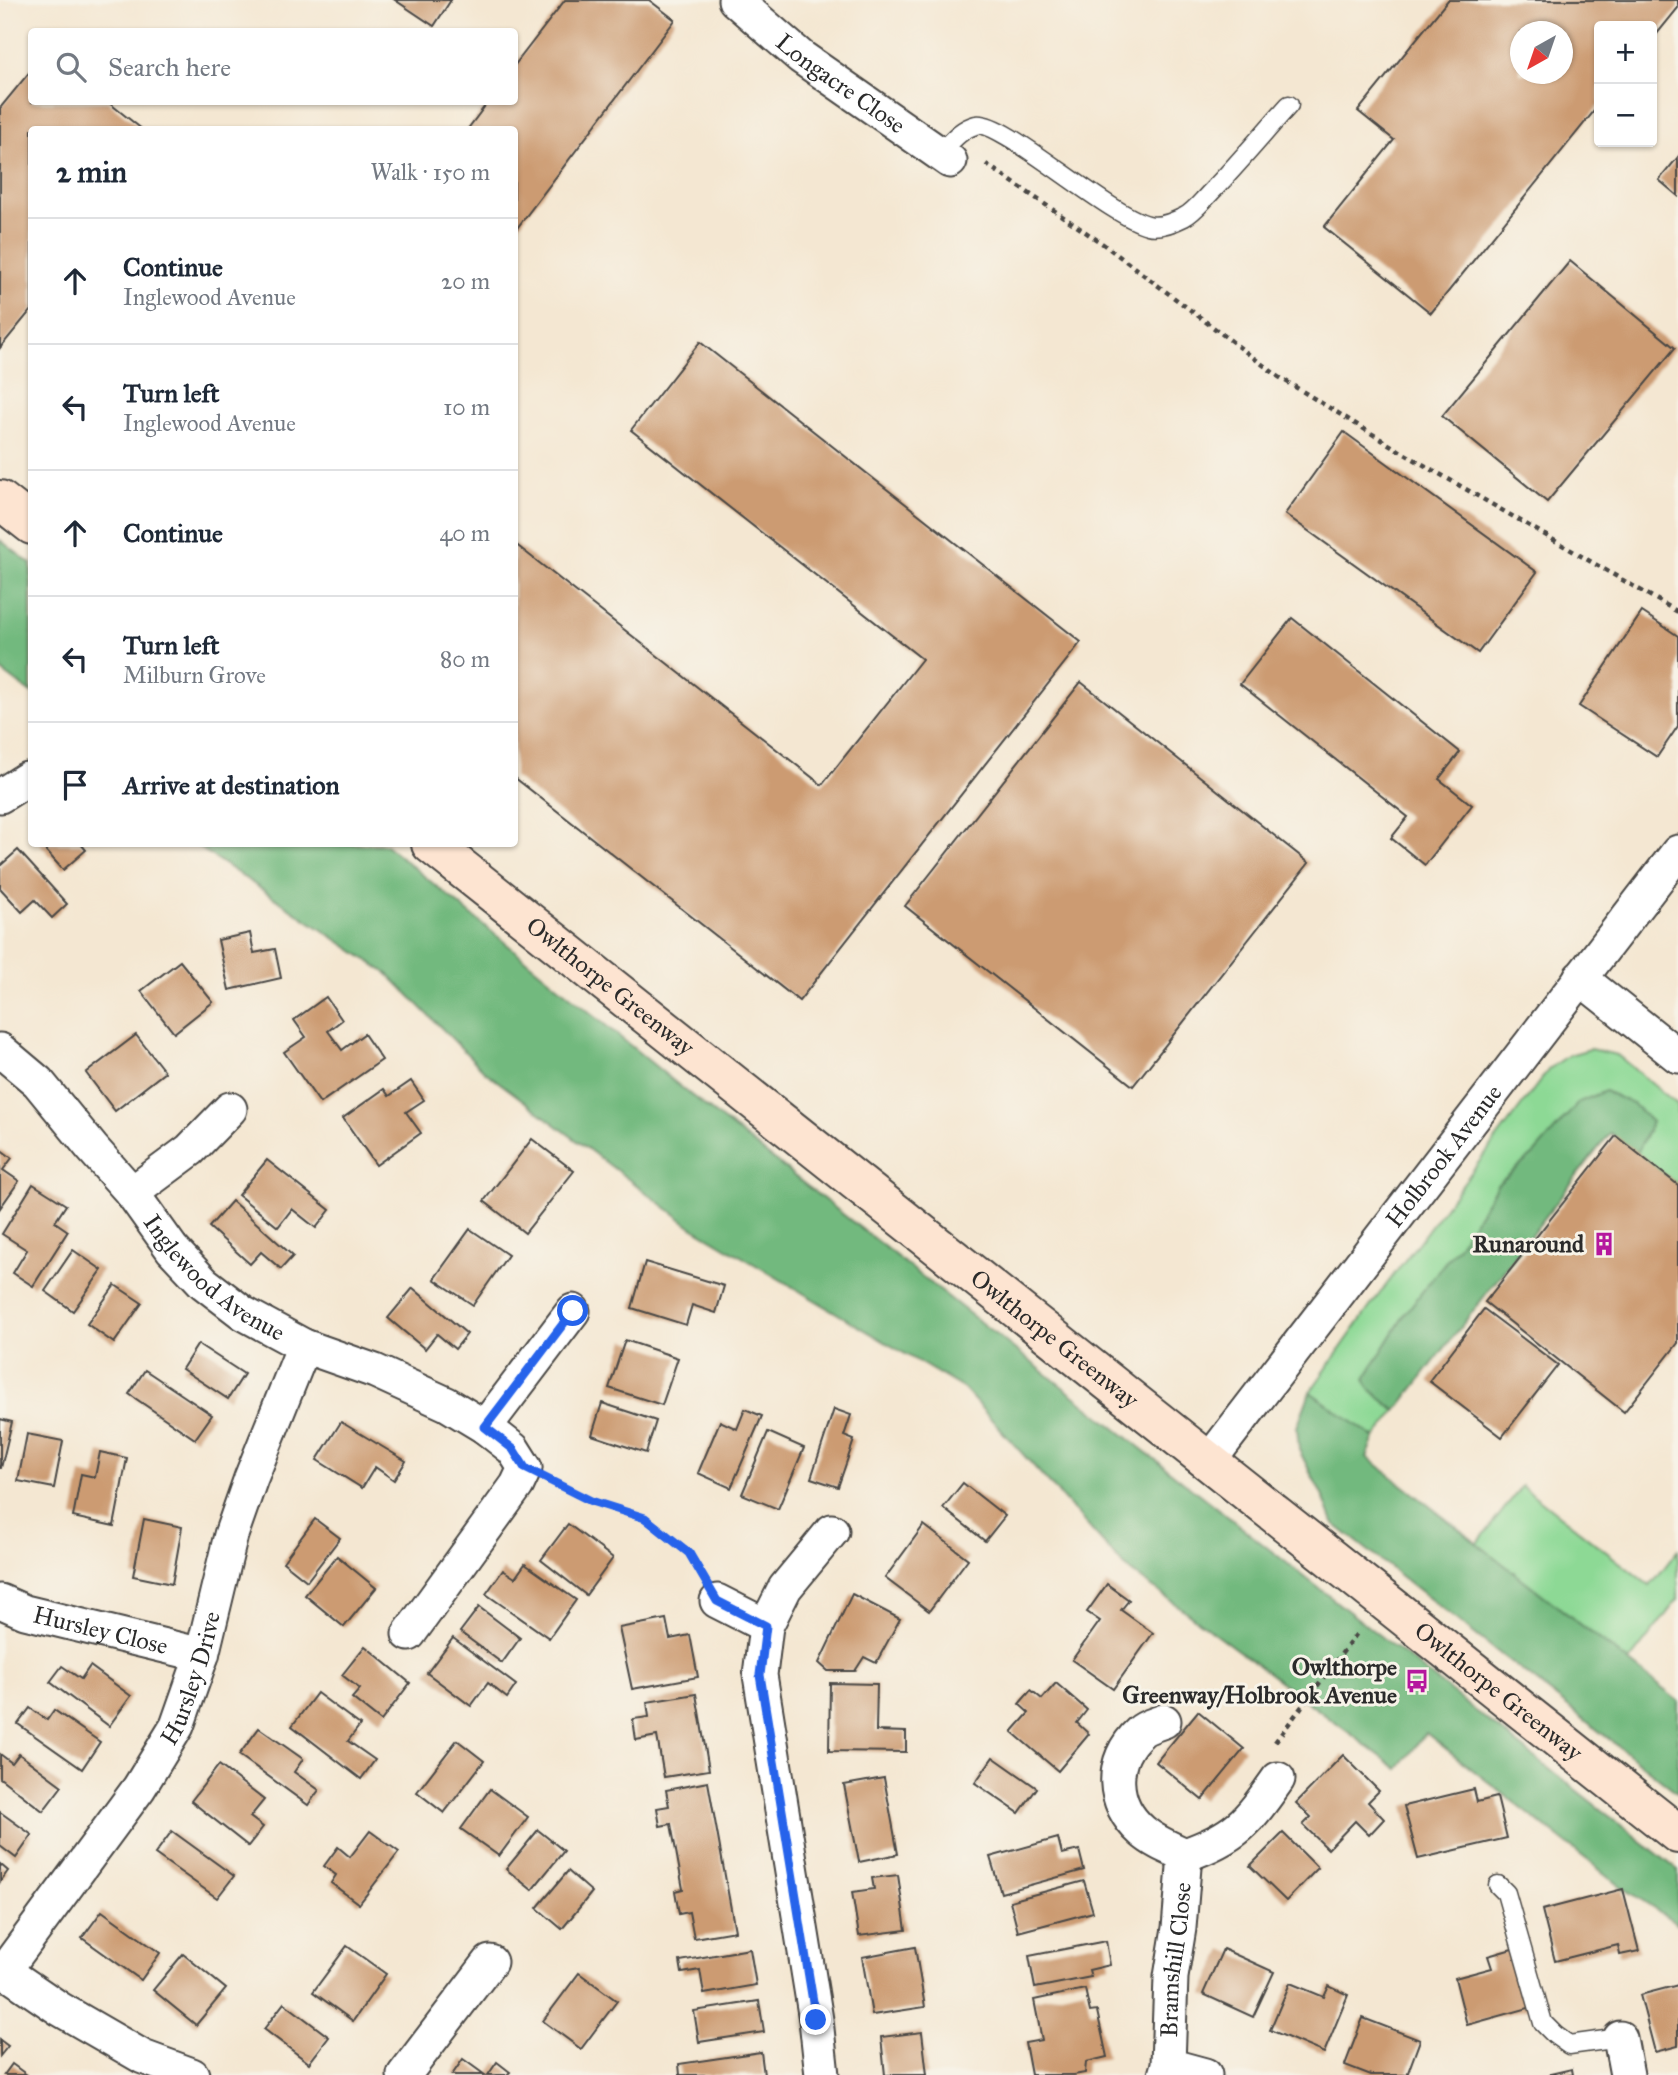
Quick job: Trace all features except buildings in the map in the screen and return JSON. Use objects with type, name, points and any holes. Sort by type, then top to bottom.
[{"type":"street","name":"Longacre Close","points":[[735,0],[801,57],[944,158]]},
{"type":"street","points":[[0,500],[28,522]]},
{"type":"street","name":"Owlthorpe Greenway","points":[[435,847],[1678,1834]]},
{"type":"street","name":"Holbrook Avenue","points":[[1209,1461],[1678,852]]},
{"type":"street","points":[[1580,978],[1678,1056]]},
{"type":"street","name":"Inglewood Avenue","points":[[0,1050],[38,1082],[132,1193],[172,1249],[204,1283],[243,1313],[304,1346],[375,1371],[447,1404],[485,1427],[513,1449],[525,1468]]},
{"type":"street","points":[[132,1193],[190,1150],[230,1109]]},
{"type":"street","points":[[485,1427],[573,1311]]},
{"type":"street","name":"Hursley Drive","points":[[2,1970],[139,1788],[177,1726],[202,1655],[235,1524],[304,1346]]},
{"type":"street","points":[[409,1634],[517,1485],[525,1468]]},
{"type":"street","points":[[822,2075],[816,2020],[760,1675],[766,1626],[785,1588],[832,1531]]},
{"type":"street","name":"Hursley Close","points":[[0,1601],[25,1612],[202,1655]]},
{"type":"street","points":[[717,1601],[766,1626]]},
{"type":"street","name":"Bramshill Close","points":[[1164,1721],[1142,1730],[1123,1752],[1117,1777],[1122,1808],[1142,1832],[1185,1855],[1210,1846],[1235,1832],[1255,1811],[1274,1764]]},
{"type":"street","name":"Bramshill Close","points":[[1185,1855],[1180,1928],[1171,1977],[1167,2070],[1205,2075]]},
{"type":"street","points":[[404,2075],[490,1962]]},
{"type":"street","points":[[2,1970],[60,2009],[143,2057],[192,2075]]},
{"type":"street","points":[[1620,2038],[1627,2075]]},
{"type":"lane","points":[[944,158],[964,129],[979,124],[991,127],[1015,140],[1111,208],[1150,226],[1171,223],[1188,215],[1223,180],[1289,105]]},
{"type":"lane","points":[[1498,1885],[1506,1894],[1542,2023],[1569,2045],[1620,2038]]},
{"type":"path","points":[[944,158],[979,159],[1103,244],[1279,377],[1405,454],[1678,612]]},
{"type":"path","points":[[525,1468],[591,1501],[645,1518],[689,1553],[717,1601]]},
{"type":"path","points":[[1274,1764],[1383,1599]]},
{"type":"green space","points":[[0,540],[28,562],[28,691],[0,670]]},
{"type":"green space","points":[[198,847],[389,847],[682,1088],[1678,1870],[1678,1924],[1619,1885],[1426,1733],[1398,1769],[1124,1566],[964,1389],[692,1227],[484,1071],[388,974]]},
{"type":"green space","points":[[1590,1049],[1617,1055],[1678,1105],[1678,1185],[1637,1153],[1652,1122],[1633,1104],[1534,1154],[1498,1184],[1460,1243],[1405,1314],[1365,1379],[1370,1389],[1396,1411],[1375,1438],[1310,1392],[1372,1304],[1549,1069],[1569,1055]]},
{"type":"green space","points":[[1605,1091],[1633,1104],[1652,1122],[1637,1153],[1610,1133],[1396,1411],[1370,1389],[1365,1379],[1405,1314],[1460,1243],[1498,1184],[1534,1154],[1579,1102]]},
{"type":"green space","points":[[1310,1392],[1375,1438],[1367,1457],[1678,1701],[1678,1793],[1333,1523],[1299,1450],[1297,1427]]},
{"type":"green space","points":[[1522,1486],[1650,1586],[1678,1550],[1678,1599],[1629,1662],[1477,1544]]},
{"type":"place","name":"Runaround","points":[[1604,1244]]},
{"type":"place","name":"Owlthorpe Greenway/Holbrook Avenue","points":[[1417,1681]]},
{"type":"route","points":[[573,1311],[485,1427],[513,1449],[525,1468],[591,1501],[645,1518],[689,1553],[717,1601],[766,1626],[760,1675],[816,2020]]}]
